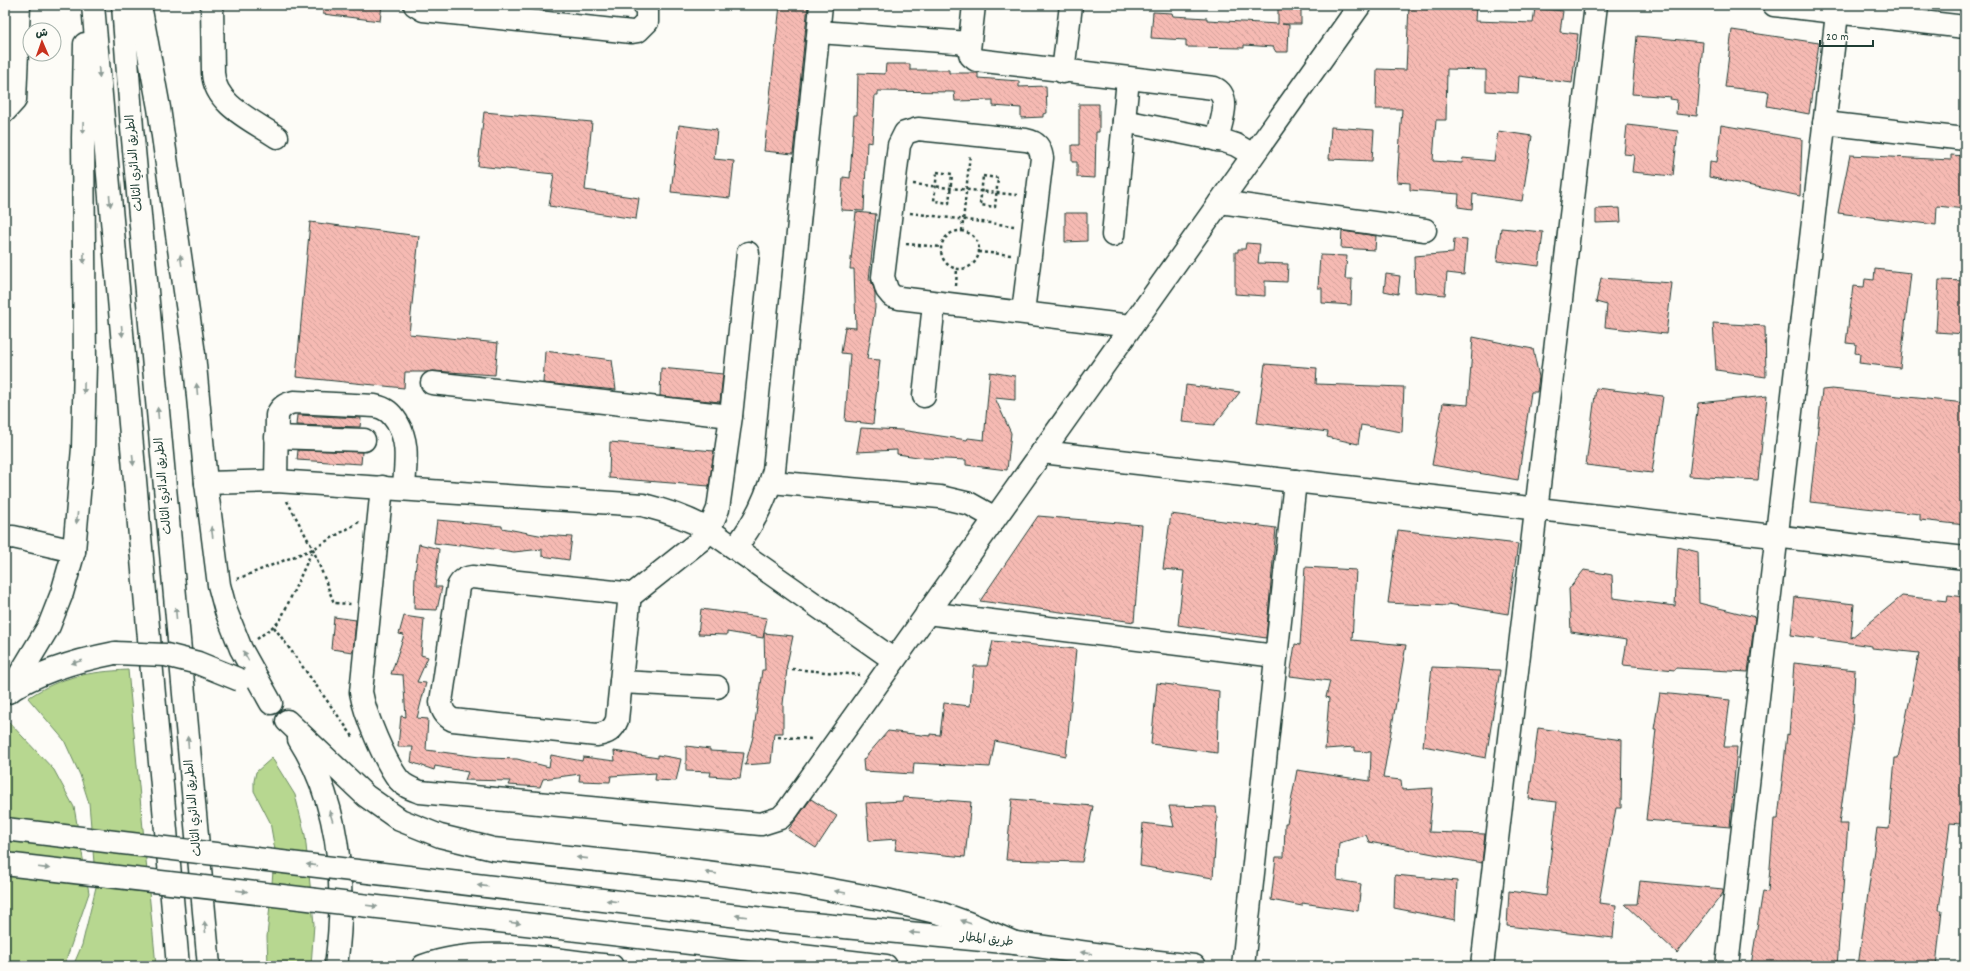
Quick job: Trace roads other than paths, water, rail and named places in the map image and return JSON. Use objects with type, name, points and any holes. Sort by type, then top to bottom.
[{"type":"main road","points":[[7,693],[49,626],[62,593],[74,551],[83,448],[83,138],[87,5]]},
{"type":"main road","points":[[93,5],[178,966]]},
{"type":"main road","name":"الطريق الدائري الثالث","points":[[123,5],[133,144],[209,966]]},
{"type":"main road","points":[[140,5],[159,108],[194,354],[206,483],[220,585],[226,611],[241,649],[271,703]]},
{"type":"main road","points":[[212,5],[212,73],[217,91],[228,104],[277,137]]},
{"type":"main road","points":[[415,5],[423,10],[632,32],[638,31],[647,22],[647,9],[644,5]]},
{"type":"main road","points":[[735,548],[761,509],[774,470],[822,5]]},
{"type":"main road","points":[[974,5],[969,50],[976,60],[1063,72],[1218,90],[1225,102],[1217,140]]},
{"type":"main road","points":[[1063,72],[1071,5]]},
{"type":"main road","points":[[382,487],[361,678],[363,706],[366,716],[397,776],[408,788],[420,792],[761,824],[780,818],[787,811],[837,741],[1360,5]]},
{"type":"main road","points":[[1482,966],[1596,5]]},
{"type":"main road","points":[[1774,5],[1838,9],[1965,27]]},
{"type":"main road","points":[[1727,966],[1838,9]]},
{"type":"main road","points":[[5,111],[15,100],[14,15]]},
{"type":"main road","points":[[819,32],[970,43]]},
{"type":"main road","points":[[1113,235],[1128,79]]},
{"type":"main road","points":[[1124,121],[1236,145],[1253,155]]},
{"type":"main road","points":[[1824,123],[1965,139]]},
{"type":"main road","points":[[1023,312],[1042,158],[1038,145],[1032,141],[1026,140],[918,129],[904,133],[899,145],[883,277],[887,290],[892,296],[934,304],[1023,312],[1131,326]]},
{"type":"main road","points":[[1220,202],[1425,230]]},
{"type":"main road","points":[[628,598],[701,540],[709,530],[718,509],[731,416],[748,253]]},
{"type":"main road","points":[[924,396],[934,304]]},
{"type":"main road","points":[[432,383],[731,416]]},
{"type":"main road","points":[[276,481],[277,415],[280,408],[286,404],[294,402],[382,407],[392,415],[404,435],[406,448],[404,488]]},
{"type":"main road","points":[[276,437],[364,440]]},
{"type":"main road","points":[[1042,452],[1965,558]]},
{"type":"main road","points":[[206,483],[276,481],[404,488],[643,505],[677,514],[709,530],[735,548],[888,668]]},
{"type":"main road","points":[[1243,966],[1295,481]]},
{"type":"main road","points":[[771,482],[940,497],[970,504],[996,518]]},
{"type":"main road","points":[[5,538],[13,537],[74,551]]},
{"type":"main road","points":[[472,577],[618,592],[624,593],[628,598],[617,720],[613,728],[607,733],[598,735],[453,720],[446,716],[442,710],[460,581],[465,578],[472,577]]},
{"type":"main road","points":[[927,613],[1276,656]]},
{"type":"main road","points":[[7,693],[22,683],[73,663],[115,653],[166,656],[198,663],[240,680],[259,692],[287,721],[366,796],[400,820],[440,836],[493,849],[682,869],[799,884],[886,900],[940,913],[1015,943]]},
{"type":"main road","points":[[621,682],[717,687]]},
{"type":"main road","points":[[287,721],[307,752],[321,784],[335,829],[341,878],[341,930],[336,966]]},
{"type":"main road","name":"طريق المطار","points":[[5,829],[780,921],[1015,943],[1194,966]]},
{"type":"main road","points":[[5,864],[886,966]]},
{"type":"main road","points":[[423,966],[450,958],[612,966]]}]
